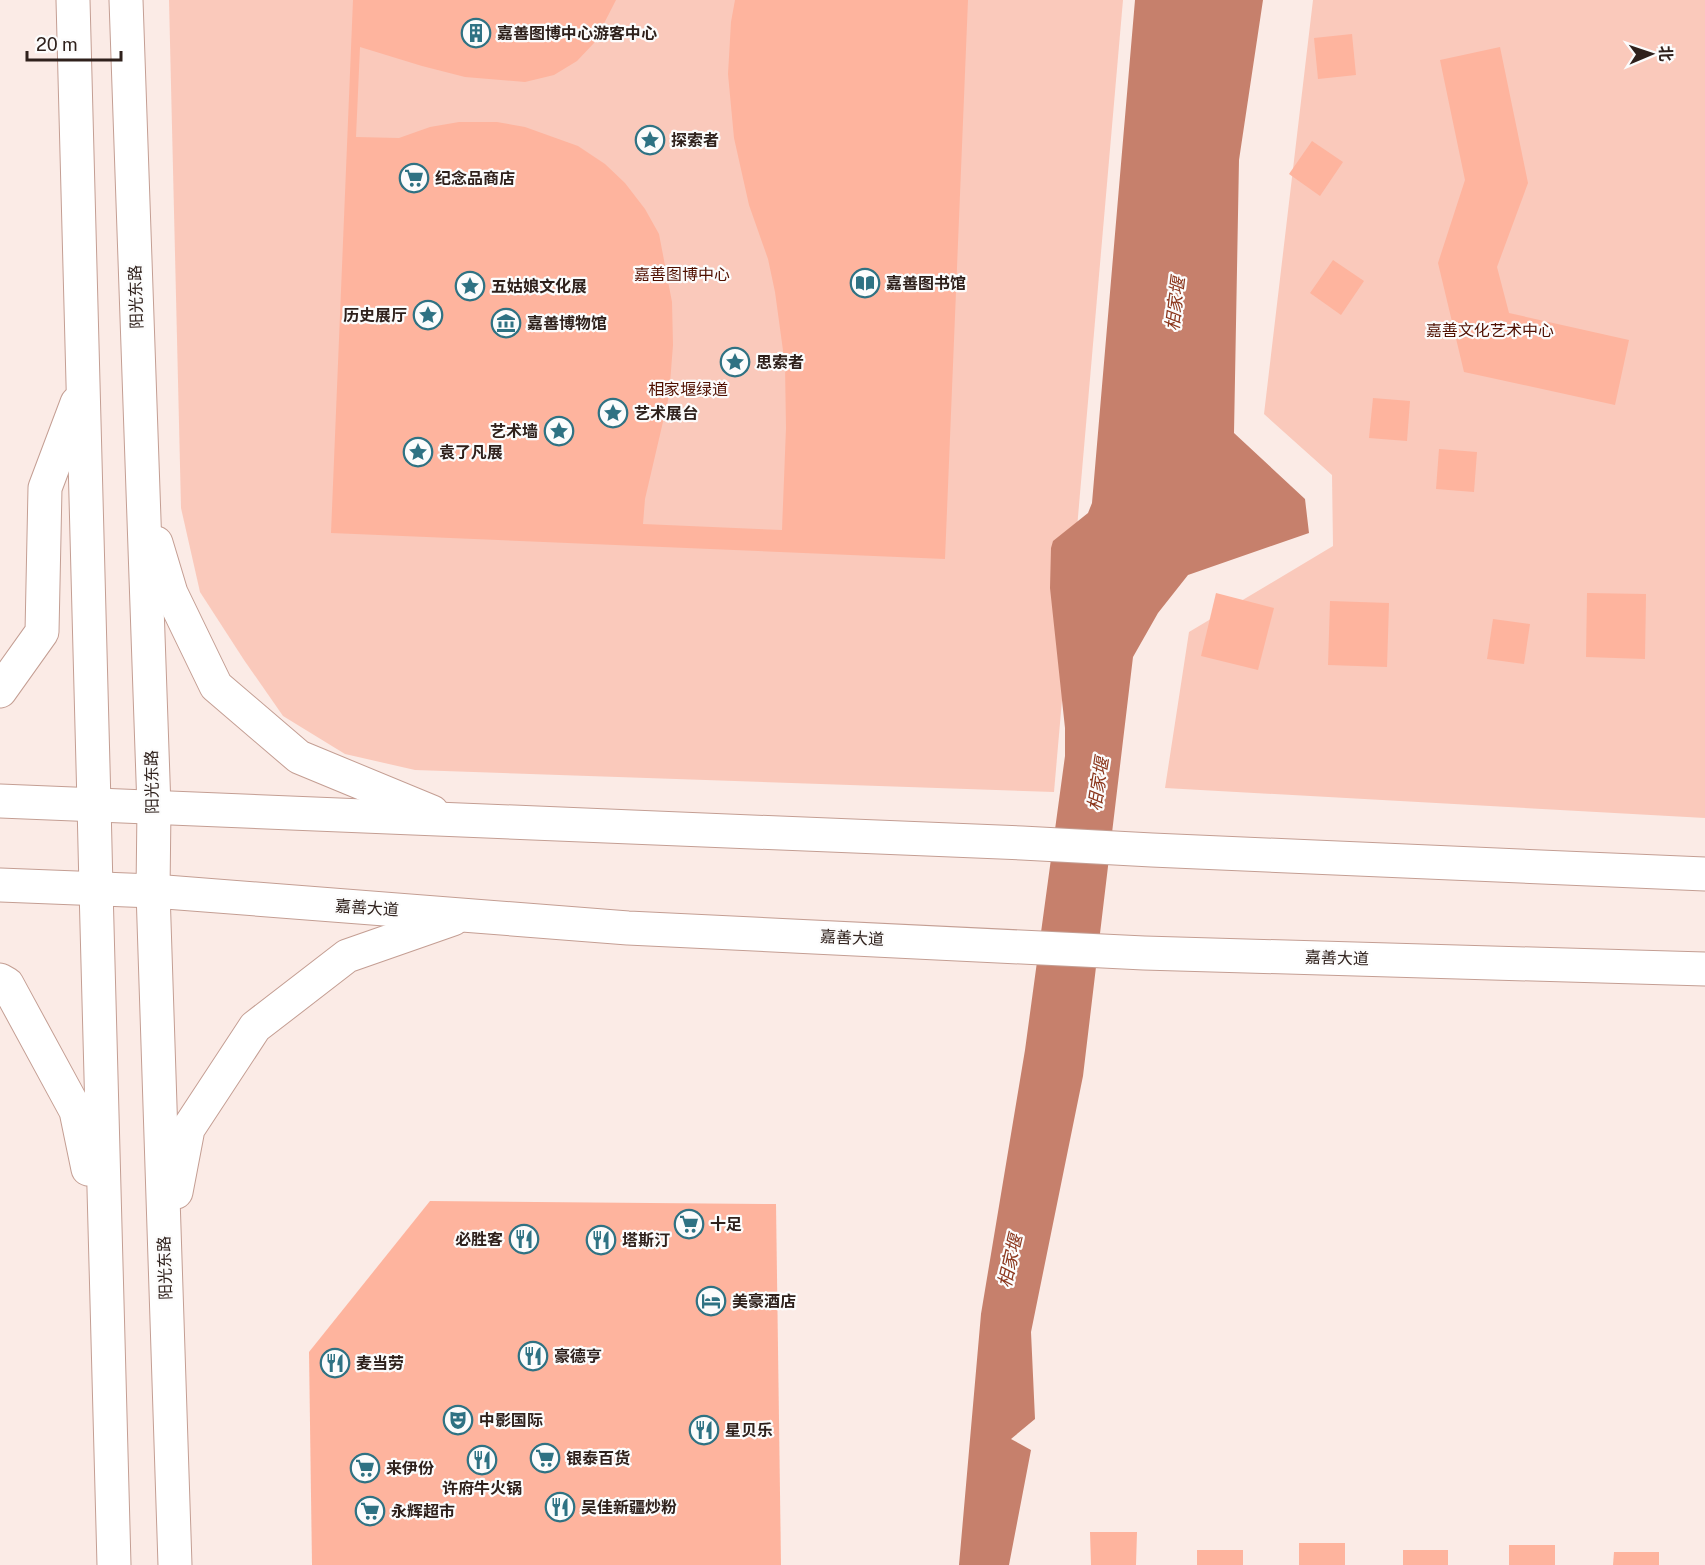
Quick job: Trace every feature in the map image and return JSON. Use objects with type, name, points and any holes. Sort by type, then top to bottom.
[{"type":"main road","points":[[73,0],[114,1565]]},
{"type":"main road","name":"阳光东路","points":[[126,0],[175,1565]]},
{"type":"main road","points":[[0,691],[42,632],[45,489],[83,387]]},
{"type":"main road","points":[[143,499],[171,593],[216,686],[300,757],[453,820]]},
{"type":"main road","points":[[0,801],[1705,874]]},
{"type":"main road","name":"嘉善大道","points":[[0,885],[153,891],[628,928],[1144,952],[1705,969]]},
{"type":"main road","points":[[165,1255],[188,1129],[255,1027],[347,956],[465,915]]},
{"type":"main road","points":[[0,980],[7,984],[76,1111],[106,1253]]},
{"type":"green space","name":"相家堰绿道","points":[[169,0],[1123,0],[1054,792],[415,770],[345,754],[283,716],[200,592],[181,508]]},
{"type":"green space","name":"嘉善文化艺术中心","points":[[1313,0],[1705,0],[1705,818],[1165,788],[1189,632],[1333,546],[1332,475],[1264,414]]},
{"type":"water","name":"相家堰","points":[[1135,0],[1263,0],[1239,160],[1234,433],[1305,499],[1309,533],[1188,575],[1158,613],[1133,657],[1083,1076],[1031,1332],[1035,1419],[1011,1439],[1031,1450],[1009,1565],[959,1565],[981,1314],[1025,1050],[1065,756],[1065,728],[1050,588],[1051,548],[1053,541],[1088,513],[1092,503]]},
{"type":"building","name":"嘉善图博中心","points":[[353,0],[616,0],[594,43],[577,61],[554,75],[525,82],[465,77],[360,47],[356,137],[399,138],[430,127],[459,122],[497,122],[525,127],[578,146],[605,164],[625,183],[645,209],[659,234],[672,302],[673,345],[669,396],[645,499],[643,524],[782,530],[786,428],[785,365],[768,259],[749,205],[734,138],[728,74],[731,22],[735,0],[968,0],[945,559],[331,533]]},
{"type":"building","points":[[1352,34],[1356,75],[1318,79],[1314,38]]},
{"type":"building","points":[[1500,47],[1528,183],[1497,267],[1509,313],[1629,340],[1615,405],[1464,372],[1438,263],[1465,180],[1440,60]]},
{"type":"building","points":[[1312,141],[1343,162],[1320,196],[1289,174]]},
{"type":"building","points":[[1333,260],[1364,281],[1341,315],[1310,293]]},
{"type":"building","points":[[1373,398],[1410,401],[1407,441],[1369,438]]},
{"type":"building","points":[[1439,449],[1477,452],[1474,492],[1436,489]]},
{"type":"building","points":[[1216,593],[1274,608],[1258,670],[1201,656]]},
{"type":"building","points":[[1587,593],[1646,594],[1645,659],[1586,657]]},
{"type":"building","points":[[1330,601],[1389,603],[1387,667],[1328,665]]},
{"type":"building","points":[[1493,619],[1530,624],[1524,664],[1487,659]]},
{"type":"building","name":"银泰百货","points":[[430,1201],[776,1204],[781,1565],[312,1565],[309,1352]]},
{"type":"building","points":[[1090,1532],[1137,1532],[1136,1565],[1091,1565]]},
{"type":"building","points":[[1299,1543],[1345,1543],[1345,1565],[1299,1565]]},
{"type":"building","points":[[1509,1545],[1555,1545],[1555,1565],[1509,1565]]},
{"type":"building","points":[[1197,1550],[1243,1550],[1243,1565],[1197,1565]]},
{"type":"building","points":[[1403,1550],[1448,1550],[1448,1565],[1403,1565]]},
{"type":"building","points":[[1614,1552],[1659,1552],[1659,1565],[1613,1565]]},
{"type":"place","name":"嘉善图博中心游客中心","points":[[476,33]]},
{"type":"place","name":"探索者","points":[[650,140]]},
{"type":"place","name":"纪念品商店","points":[[414,178]]},
{"type":"place","name":"嘉善图书馆","points":[[865,283]]},
{"type":"place","name":"五姑娘文化展","points":[[470,286]]},
{"type":"place","name":"历史展厅","points":[[428,315]]},
{"type":"place","name":"嘉善博物馆","points":[[506,323]]},
{"type":"place","name":"思索者","points":[[735,362]]},
{"type":"place","name":"艺术展台","points":[[613,413]]},
{"type":"place","name":"艺术墙","points":[[559,431]]},
{"type":"place","name":"袁了凡展","points":[[418,452]]},
{"type":"place","name":"十足","points":[[689,1224]]},
{"type":"place","name":"必胜客","points":[[524,1239]]},
{"type":"place","name":"塔斯汀","points":[[601,1240]]},
{"type":"place","name":"美豪酒店","points":[[711,1301]]},
{"type":"place","name":"豪德亨","points":[[533,1356]]},
{"type":"place","name":"麦当劳","points":[[335,1363]]},
{"type":"place","name":"中影国际","points":[[458,1420]]},
{"type":"place","name":"星贝乐","points":[[704,1430]]},
{"type":"place","name":"银泰百货","points":[[545,1458]]},
{"type":"place","name":"许府牛火锅","points":[[482,1460]]},
{"type":"place","name":"来伊份","points":[[365,1468]]},
{"type":"place","name":"吴佳新疆炒粉","points":[[560,1507]]},
{"type":"place","name":"永辉超市","points":[[370,1511]]}]
